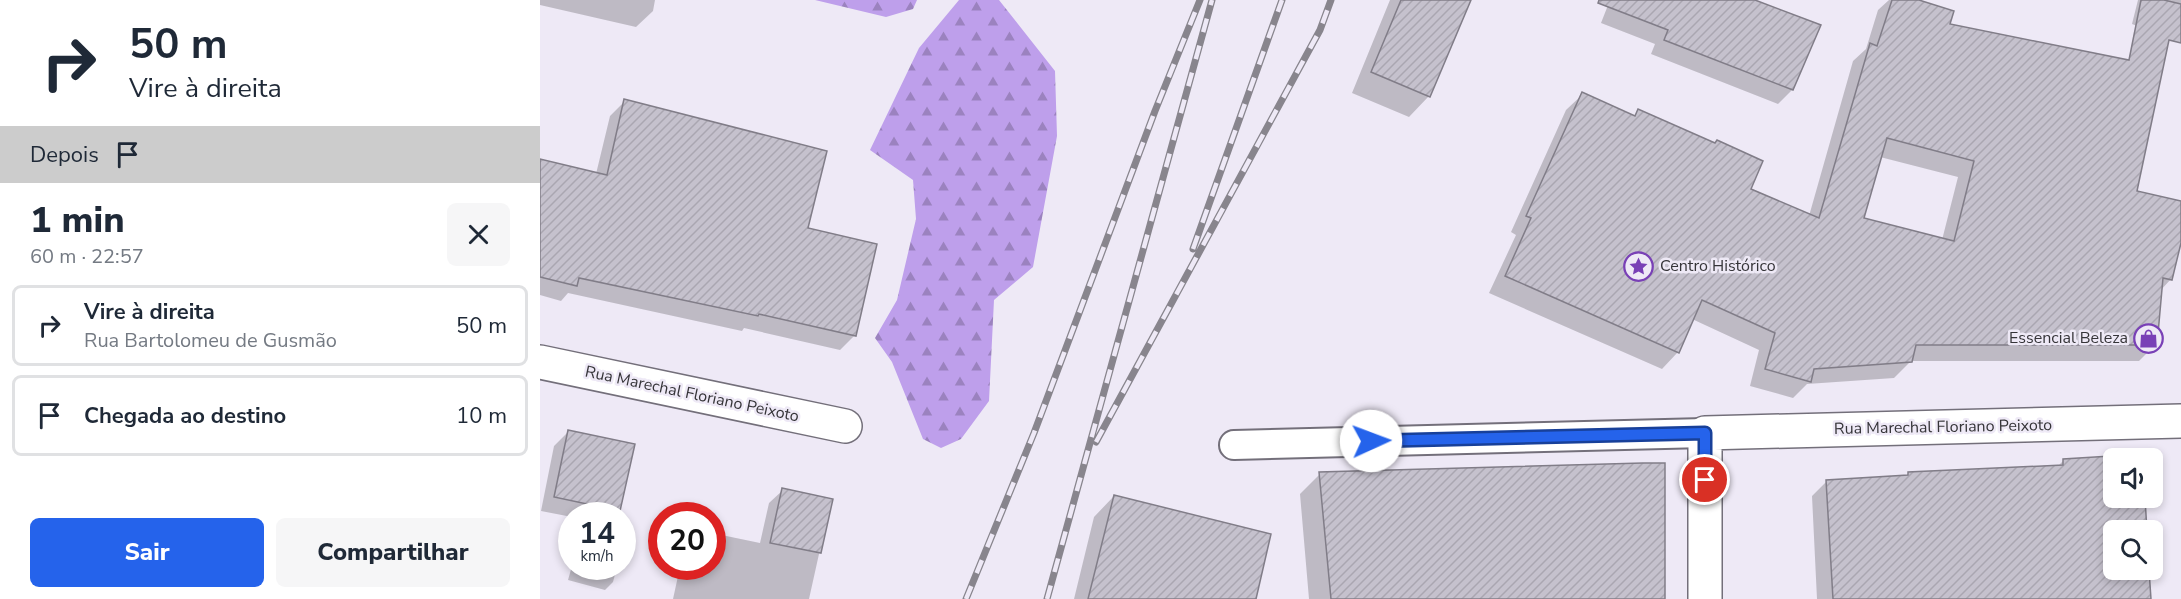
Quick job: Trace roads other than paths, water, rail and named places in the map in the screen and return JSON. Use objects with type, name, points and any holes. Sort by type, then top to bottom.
[{"type":"street","name":"Rua Marechal Floriano Peixoto","points":[[540,362],[845,426]]},
{"type":"street","name":"Rua Marechal Floriano Peixoto","points":[[1705,433],[2181,421]]},
{"type":"street","points":[[1705,433],[1705,599]]},
{"type":"lane","points":[[1234,445],[1705,433]]},
{"type":"railway","points":[[966,599],[1034,433],[1155,111],[1200,0]]},
{"type":"railway","points":[[1047,599],[1212,0]]},
{"type":"railway","points":[[1193,249],[1282,0]]},
{"type":"railway","points":[[1096,442],[1320,30],[1331,0]]},
{"type":"place","name":"Centro Histórico","points":[[1639,266]]},
{"type":"place","name":"Essencial Beleza","points":[[2149,338]]}]
